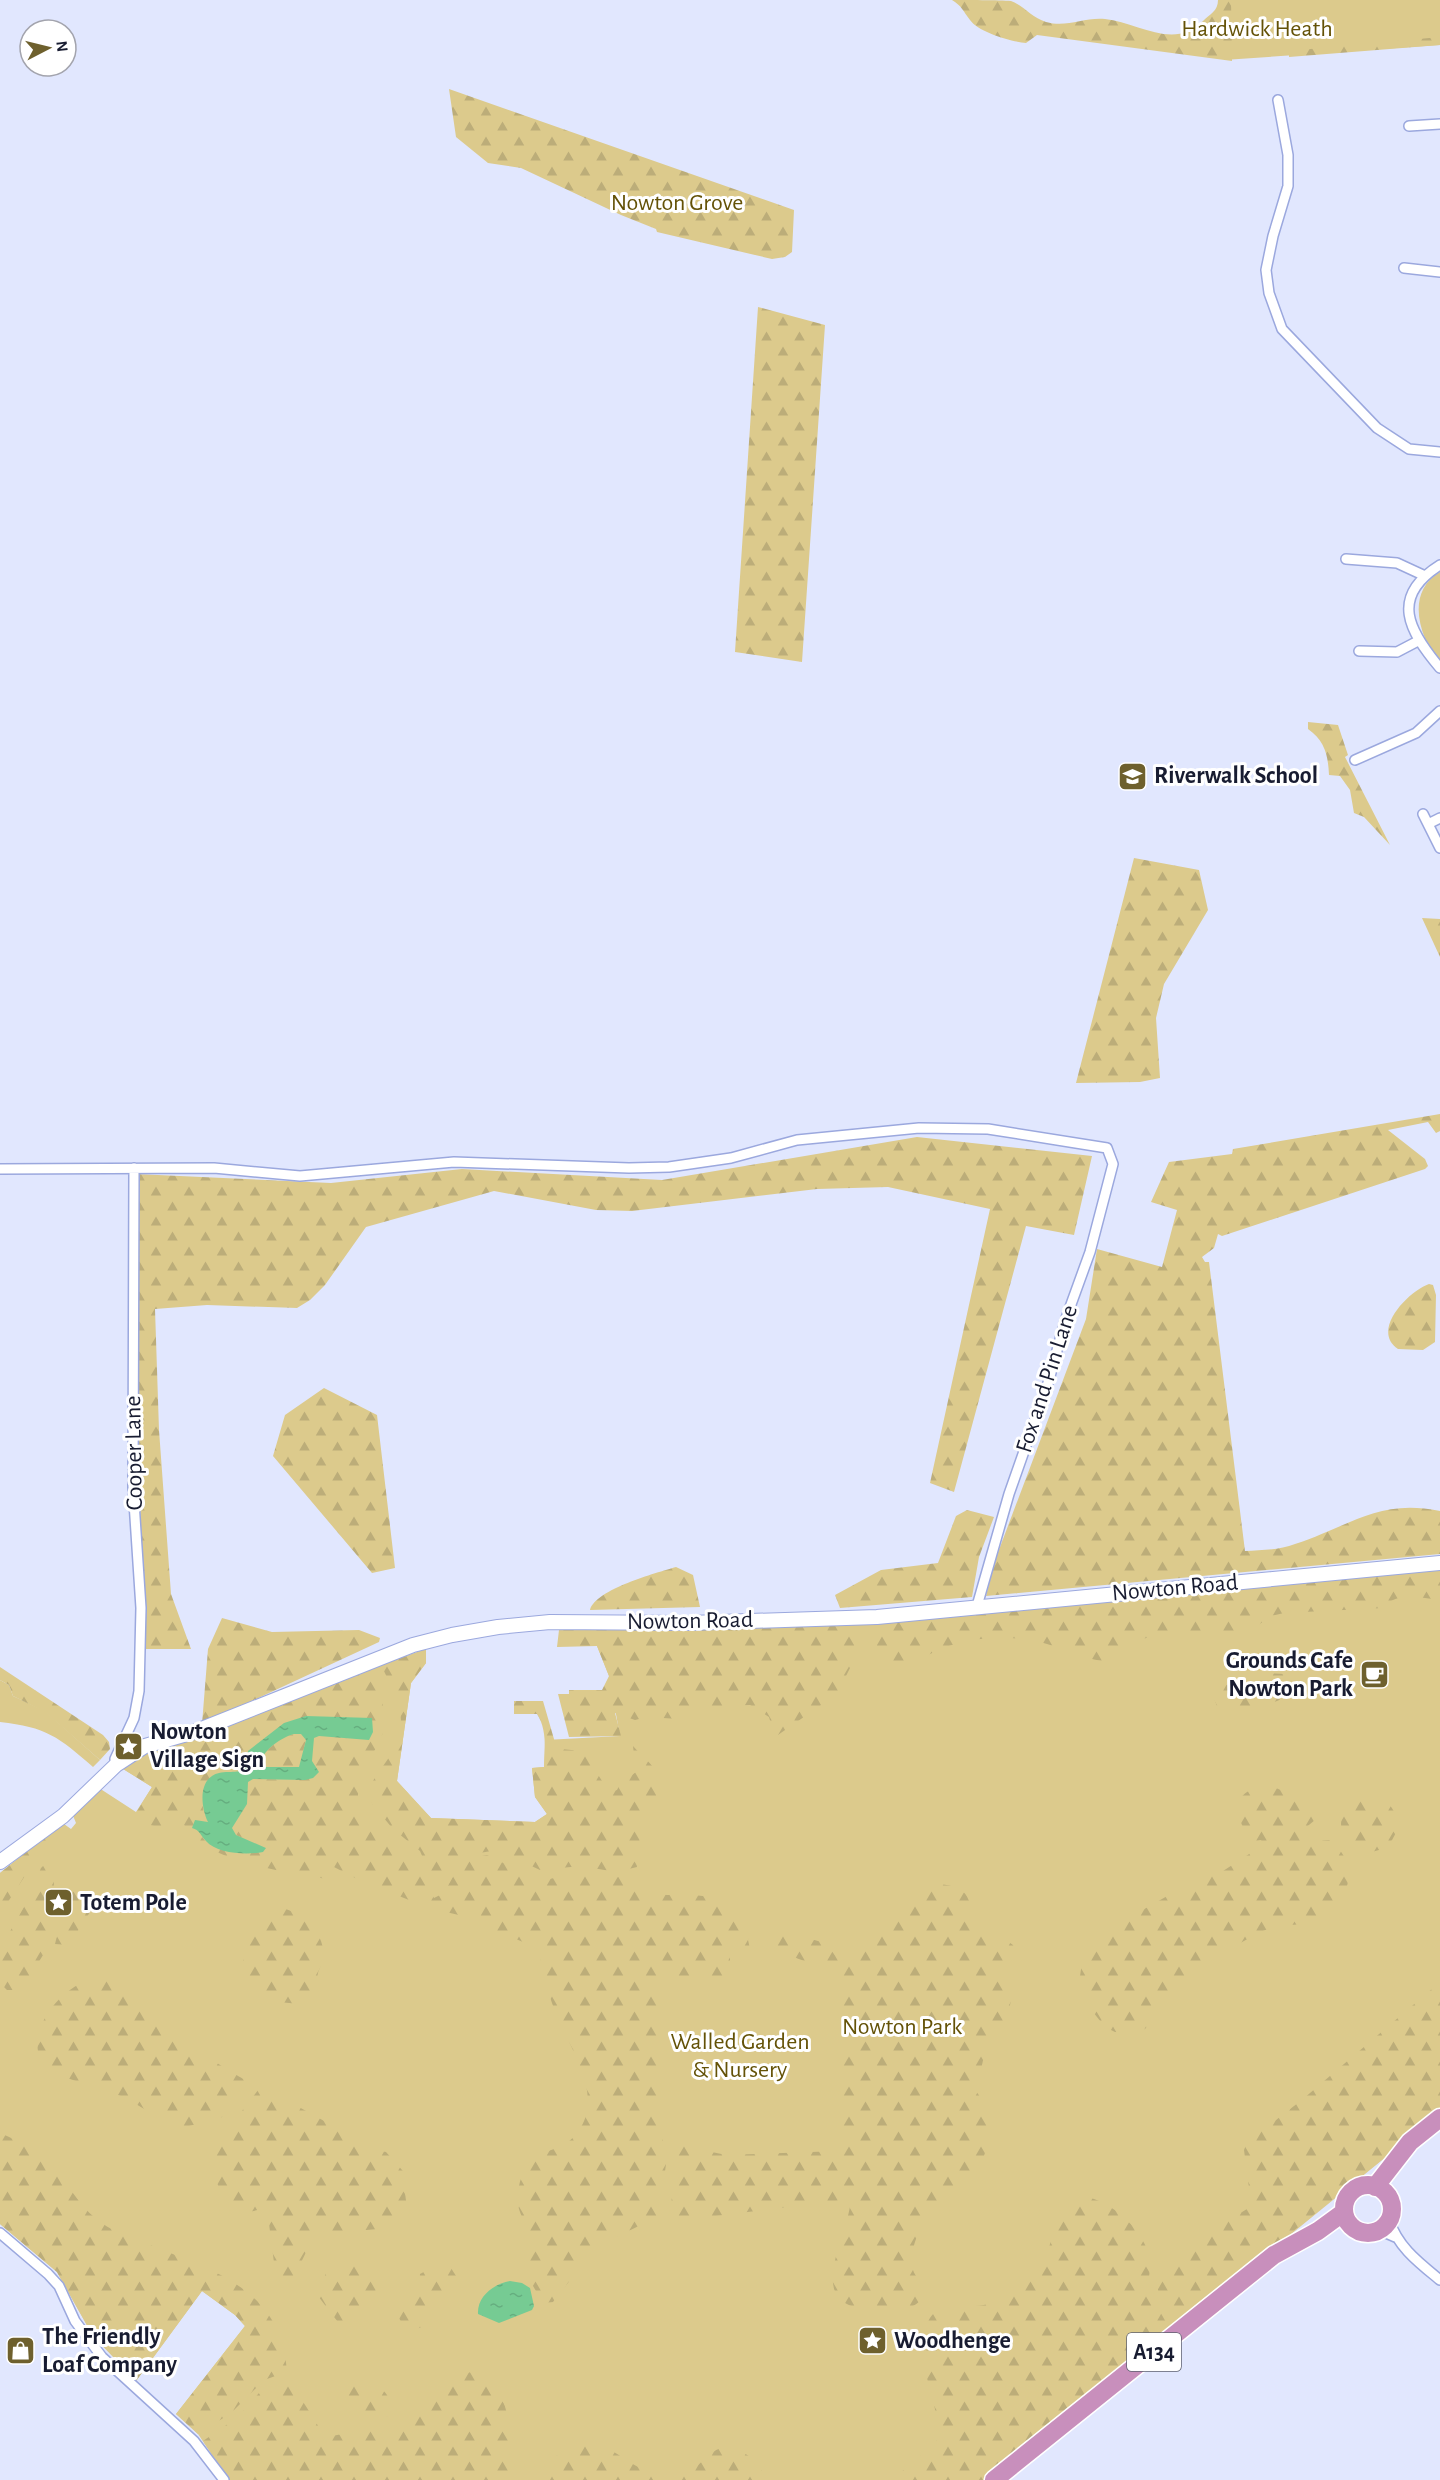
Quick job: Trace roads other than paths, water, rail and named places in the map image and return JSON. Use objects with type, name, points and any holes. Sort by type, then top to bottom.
[{"type":"highway","points":[[1347,2218],[1362,2232],[1388,2229],[1392,2208],[1381,2191],[1402,2151],[1440,2118]]},
{"type":"highway","name":"A134","points":[[994,2480],[1274,2255],[1347,2218],[1346,2200],[1354,2190],[1365,2186],[1381,2191]]},
{"type":"street","points":[[1278,100],[1288,155],[1288,186],[1273,236],[1266,270],[1269,293],[1282,329],[1377,428],[1409,449],[1440,452]]},
{"type":"street","points":[[1409,126],[1440,124]]},
{"type":"street","points":[[1404,268],[1440,272]]},
{"type":"street","points":[[1346,559],[1397,563],[1423,575]]},
{"type":"street","points":[[1440,565],[1423,575],[1411,598],[1410,609],[1411,622],[1418,642],[1440,668]]},
{"type":"street","points":[[1359,651],[1397,652],[1418,642]]},
{"type":"street","points":[[1355,760],[1416,733],[1439,714]]},
{"type":"street","points":[[1423,814],[1440,848]]},
{"type":"street","points":[[1428,824],[1440,818]]},
{"type":"street","name":"Fox and Pin Lane","points":[[134,1168],[214,1168],[300,1176],[454,1162],[669,1167],[731,1158],[797,1140],[919,1128],[988,1128],[1107,1148],[1113,1164],[1090,1252],[1065,1320],[1049,1380],[1009,1494],[977,1606]]},
{"type":"street","points":[[0,1169],[134,1168]]},
{"type":"street","name":"Cooper Lane","points":[[116,1765],[115,1759],[134,1718],[139,1691],[141,1608],[133,1487],[134,1168]]},
{"type":"street","name":"Nowton Road","points":[[0,1862],[63,1816],[116,1765],[145,1746],[194,1732],[413,1645],[498,1627],[550,1622],[690,1623],[877,1617],[1440,1563]]},
{"type":"street","points":[[126,1735],[145,1746]]},
{"type":"street","points":[[1388,2229],[1409,2254],[1440,2280]]},
{"type":"street","points":[[0,2233],[59,2286],[75,2321],[102,2357],[194,2441],[224,2480]]},
{"type":"water","points":[[306,1716],[372,1718],[373,1732],[369,1740],[319,1736],[314,1738],[312,1761],[319,1772],[313,1778],[305,1780],[253,1779],[248,1782],[247,1804],[232,1828],[236,1835],[266,1848],[263,1852],[249,1853],[233,1853],[217,1849],[192,1828],[195,1820],[208,1822],[203,1802],[204,1787],[207,1781],[219,1773],[236,1772],[246,1767],[248,1751],[284,1723]],"holes":[[[301,1734],[306,1740],[299,1767],[260,1767],[263,1756],[272,1746],[289,1736]]]},
{"type":"water","points":[[510,2281],[522,2283],[530,2288],[534,2306],[532,2310],[499,2323],[478,2314],[483,2296],[498,2285]]},
{"type":"place","name":"Riverwalk School","points":[[1133,776]]},
{"type":"place","name":"Grounds Cafe Nowton Park","points":[[1374,1675]]},
{"type":"place","name":"Nowton Village Sign","points":[[129,1746]]},
{"type":"place","name":"Totem Pole","points":[[59,1903]]},
{"type":"place","name":"Woodhenge","points":[[873,2341]]},
{"type":"place","name":"The Friendly Loaf Company","points":[[21,2351]]},
{"type":"park label","name":"Hardwick Heath","points":[[1257,29]]},
{"type":"park label","name":"Nowton Grove","points":[[677,203]]},
{"type":"park label","name":"Nowton Park","points":[[902,2027]]},
{"type":"park label","name":"Walled Garden & Nursery","points":[[740,2056]]}]
